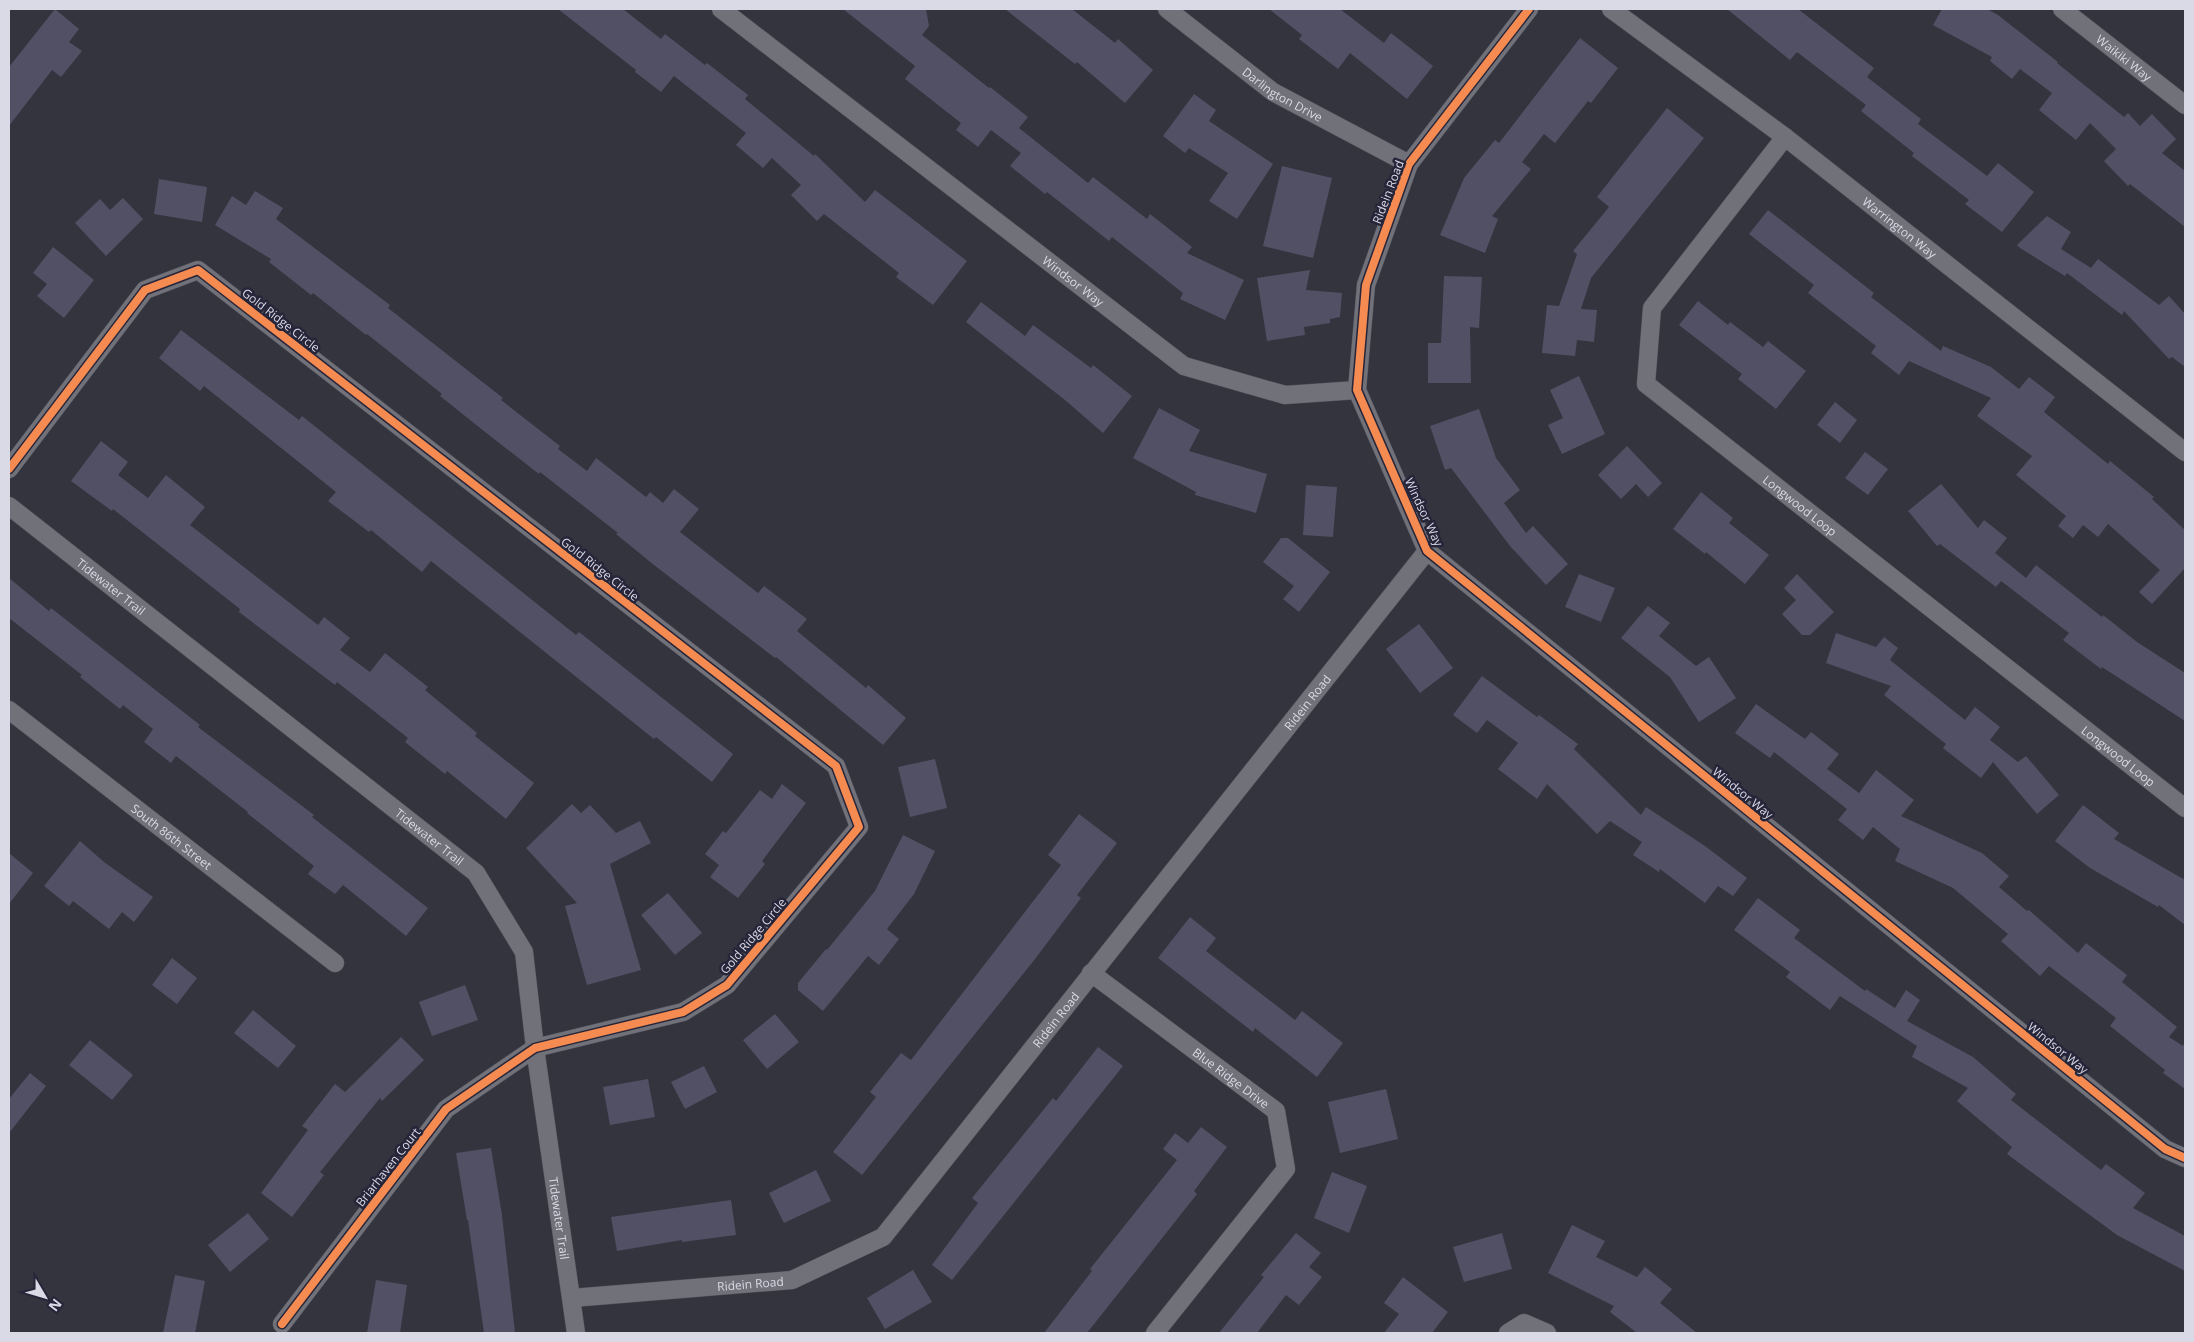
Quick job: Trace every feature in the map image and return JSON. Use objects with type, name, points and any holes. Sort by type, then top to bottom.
[{"type":"street","name":"Windsor Way","points":[[721,9],[1184,366],[1285,395],[1357,390],[1427,551],[2165,1149],[2185,1158]]},
{"type":"street","name":"Darlington Drive","points":[[1167,9],[1274,92],[1408,164]]},
{"type":"street","name":"Ridein Road","points":[[1357,390],[1366,285],[1408,164],[1529,9]]},
{"type":"street","name":"Warrington Way","points":[[1611,9],[1785,137],[2185,452]]},
{"type":"street","name":"Waikiki Way","points":[[2062,9],[2185,105]]},
{"type":"street","name":"Longwood Loop","points":[[1785,137],[1652,308],[1646,384],[2185,808]]},
{"type":"street","name":"Gold Ridge Circle","points":[[9,469],[145,290],[198,270],[836,766],[860,828],[727,985],[683,1012],[535,1048]]},
{"type":"street","name":"Tidewater Trail","points":[[9,506],[476,873],[524,952],[535,1048],[576,1333]]},
{"type":"street","name":"Ridein Road","points":[[572,1298],[792,1280],[883,1237],[1427,551]]},
{"type":"street","name":"South 86th Street","points":[[9,710],[335,963]]},
{"type":"street","name":"Blue Ridge Drive","points":[[1091,973],[1276,1110],[1286,1169],[1155,1333]]},
{"type":"street","name":"Briarhaven Court","points":[[282,1324],[446,1109],[535,1048]]},
{"type":"street","points":[[1508,1333],[1524,1323],[1548,1333]]},
{"type":"building","points":[[55,9],[79,29],[69,42],[82,51],[61,77],[52,70],[9,126],[9,67]]},
{"type":"building","points":[[558,9],[623,9],[661,39],[665,34],[705,65],[707,63],[748,95],[745,99],[814,156],[815,154],[865,202],[875,190],[967,261],[933,305],[896,277],[899,273],[824,214],[817,221],[791,195],[801,185],[772,158],[763,168],[736,145],[746,133],[674,76],[661,92]]},
{"type":"building","points":[[843,9],[926,9],[929,26],[922,35],[1028,117],[1019,128],[1088,183],[1093,177],[1147,219],[1150,214],[1192,247],[1187,253],[1244,280],[1225,320],[1180,299],[1183,293],[1112,237],[1109,241],[1047,192],[1045,194],[1010,166],[1021,153],[991,130],[978,147],[956,130],[961,123],[905,79],[915,66]]},
{"type":"building","points":[[1005,9],[1072,9],[1115,43],[1118,39],[1153,70],[1125,103],[1077,62],[1075,64]]},
{"type":"building","points":[[1269,9],[1340,9],[1384,43],[1391,33],[1433,66],[1407,99],[1350,53],[1338,69],[1299,39],[1302,35]]},
{"type":"building","points":[[1727,9],[1798,9],[1874,68],[1867,77],[1921,119],[1918,124],[1987,176],[1998,163],[2034,192],[2002,232],[1965,204],[1969,200],[1912,156],[1914,153],[1861,111],[1866,105],[1797,52],[1790,60]]},
{"type":"building","points":[[1942,9],[1987,9],[1998,15],[2058,62],[2124,117],[2128,113],[2140,126],[2152,114],[2176,139],[2162,153],[2185,171],[2185,227],[2130,184],[2128,186],[2104,161],[2116,149],[2090,123],[2076,140],[2039,110],[2052,93],[2020,69],[2012,79],[1990,61],[1992,57],[1933,25]]},
{"type":"building","points":[[1580,38],[1618,68],[1591,103],[1588,101],[1555,143],[1544,134],[1522,162],[1531,169],[1492,216],[1498,219],[1485,253],[1440,235],[1464,178],[1495,140],[1499,143]]},
{"type":"building","points":[[1194,94],[1216,110],[1209,121],[1273,164],[1237,219],[1209,201],[1228,173],[1189,148],[1185,153],[1163,136]]},
{"type":"building","points":[[1667,108],[1704,138],[1591,278],[1581,309],[1597,310],[1594,342],[1577,340],[1575,356],[1542,353],[1547,305],[1559,306],[1577,254],[1573,251],[1609,207],[1597,197]]},
{"type":"building","points":[[1282,166],[1332,178],[1313,258],[1263,246]]},
{"type":"building","points":[[159,179],[207,187],[202,222],[154,214]]},
{"type":"building","points":[[255,191],[283,208],[276,219],[390,305],[388,308],[503,398],[501,400],[560,446],[558,449],[587,471],[596,458],[646,497],[650,492],[663,503],[674,489],[699,509],[680,532],[758,593],[764,586],[807,619],[797,631],[866,688],[868,685],[906,718],[883,745],[776,657],[654,565],[616,534],[618,533],[540,472],[539,474],[480,428],[440,396],[442,394],[367,334],[313,293],[311,295],[269,262],[271,259],[215,225],[232,196],[246,205]]},
{"type":"building","points":[[123,198],[143,219],[106,256],[75,223],[100,199],[110,210]]},
{"type":"building","points":[[1768,210],[1874,293],[1871,297],[1941,351],[1943,346],[1991,367],[2019,389],[2029,377],[2055,397],[2044,412],[2108,464],[2110,461],[2154,497],[2152,499],[2185,530],[2185,568],[2152,604],[2139,592],[2160,570],[2108,524],[2098,537],[2083,525],[2073,538],[2058,526],[2066,516],[2016,475],[2032,456],[1977,416],[1991,398],[1909,361],[1899,375],[1871,353],[1876,346],[1808,293],[1814,285],[1749,234]]},
{"type":"building","points":[[2047,216],[2071,232],[2061,249],[2091,268],[2098,259],[2159,305],[2169,296],[2185,314],[2185,367],[2172,357],[2169,359],[2124,311],[2122,315],[2067,273],[2065,276],[2017,245]]},
{"type":"building","points":[[53,247],[94,280],[64,318],[37,296],[47,284],[33,273]]},
{"type":"building","points":[[1310,270],[1306,290],[1342,293],[1340,317],[1330,319],[1330,323],[1304,327],[1305,335],[1267,341],[1257,278]]},
{"type":"building","points":[[1444,276],[1482,277],[1479,328],[1470,327],[1471,383],[1428,383],[1428,343],[1441,343]]},
{"type":"building","points":[[1698,301],[1728,325],[1730,322],[1763,347],[1768,341],[1806,371],[1776,409],[1738,379],[1742,374],[1679,325]]},
{"type":"building","points":[[981,302],[1025,336],[1033,325],[1091,368],[1093,365],[1132,396],[1103,433],[1065,400],[966,322]]},
{"type":"building","points":[[181,330],[299,420],[302,416],[576,635],[579,632],[733,754],[712,782],[656,737],[654,739],[431,561],[422,572],[371,530],[369,532],[328,501],[336,492],[204,386],[200,391],[159,358]]},
{"type":"building","points":[[1579,376],[1605,434],[1562,454],[1548,425],[1563,418],[1550,390]]},
{"type":"building","points":[[1835,402],[1857,420],[1840,443],[1817,425]]},
{"type":"building","points":[[1159,408],[1200,430],[1189,451],[1267,474],[1256,513],[1195,495],[1196,492],[1133,458]]},
{"type":"building","points":[[1479,409],[1496,458],[1520,490],[1504,503],[1526,533],[1533,526],[1568,564],[1546,585],[1510,546],[1451,468],[1445,470],[1430,426]]},
{"type":"building","points":[[101,441],[128,462],[118,475],[148,498],[166,475],[205,507],[190,525],[318,625],[324,617],[350,638],[340,650],[370,672],[385,653],[428,687],[425,690],[477,733],[475,736],[534,783],[506,819],[447,771],[445,774],[405,742],[408,738],[337,682],[335,685],[239,612],[240,609],[113,509],[112,511],[71,481]]},
{"type":"building","points":[[1627,446],[1662,483],[1648,497],[1636,484],[1621,499],[1598,475]]},
{"type":"building","points":[[1865,452],[1888,469],[1868,495],[1845,478]]},
{"type":"building","points":[[1941,484],[1978,528],[1984,520],[2007,538],[1995,553],[2026,578],[2036,565],[2102,617],[2103,615],[2137,642],[2185,673],[2185,721],[2102,667],[2101,669],[2063,640],[2069,633],[2001,581],[1996,587],[1940,544],[1937,546],[1908,511]]},
{"type":"building","points":[[1306,485],[1337,487],[1333,537],[1303,535]]},
{"type":"building","points":[[1701,492],[1733,518],[1729,523],[1769,555],[1745,584],[1706,552],[1705,554],[1673,529]]},
{"type":"building","points":[[1281,538],[1288,538],[1330,572],[1299,612],[1283,599],[1294,586],[1263,562]]},
{"type":"building","points":[[1579,574],[1615,588],[1601,622],[1565,607]]},
{"type":"building","points":[[1797,574],[1834,612],[1810,635],[1802,635],[1782,614],[1796,600],[1784,588]]},
{"type":"building","points":[[9,578],[49,611],[51,608],[200,725],[198,727],[314,815],[312,817],[428,908],[406,936],[343,885],[335,894],[308,874],[314,866],[248,812],[176,756],[171,763],[144,742],[153,729],[123,705],[120,709],[80,677],[82,675],[9,618]]},
{"type":"building","points":[[1648,606],[1670,623],[1659,636],[1696,666],[1709,657],[1736,698],[1699,722],[1670,677],[1621,638]]},
{"type":"building","points":[[1419,624],[1453,668],[1420,693],[1386,649]]},
{"type":"building","points":[[1836,633],[1876,647],[1884,637],[1898,648],[1890,660],[1965,720],[1975,707],[2000,727],[1990,740],[2018,762],[2026,756],[2059,795],[2037,814],[1993,762],[1981,778],[1943,748],[1946,744],[1884,695],[1891,686],[1826,663]]},
{"type":"building","points":[[1482,676],[1537,717],[1539,715],[1578,744],[1574,749],[1641,815],[1646,807],[1705,846],[1747,878],[1733,896],[1718,886],[1705,903],[1660,869],[1659,872],[1633,855],[1642,842],[1610,821],[1597,834],[1547,784],[1537,799],[1498,769],[1518,743],[1487,720],[1477,733],[1453,715]]},
{"type":"building","points":[[1756,704],[1805,739],[1811,732],[1839,754],[1827,769],[1859,793],[1876,770],[1914,800],[1901,816],[1982,853],[2009,876],[1999,887],[2027,911],[2029,910],[2078,953],[2086,943],[2127,975],[2122,982],[2177,1027],[2169,1037],[2183,1046],[2185,1042],[2185,1089],[2163,1073],[2165,1070],[2110,1026],[2116,1018],[2049,966],[2040,976],[2001,941],[2008,934],[1953,888],[1895,861],[1900,849],[1873,827],[1863,840],[1838,820],[1847,809],[1774,752],[1770,758],[1735,733]]},
{"type":"building","points":[[935,759],[947,808],[910,817],[898,767]]},
{"type":"building","points":[[782,784],[806,803],[762,861],[765,864],[738,898],[710,877],[719,865],[705,854],[723,831],[726,833],[760,790],[772,799]]},
{"type":"building","points":[[572,804],[581,813],[590,805],[616,833],[640,821],[651,843],[610,864],[641,970],[587,985],[565,906],[577,903],[526,848]]},
{"type":"building","points":[[2083,805],[2119,833],[2114,839],[2185,880],[2185,925],[2159,905],[2158,907],[2090,868],[2055,841]]},
{"type":"building","points":[[1079,814],[1117,843],[1077,895],[1081,898],[1035,959],[862,1175],[833,1152],[876,1097],[870,1092],[901,1053],[911,1060],[1061,865],[1048,855]]},
{"type":"building","points":[[903,835],[935,851],[914,894],[887,929],[899,939],[879,965],[868,956],[823,1011],[798,990],[798,983],[875,891]]},
{"type":"building","points":[[80,841],[104,862],[153,897],[134,922],[122,912],[109,929],[73,901],[69,906],[44,886]]},
{"type":"building","points":[[9,853],[33,873],[9,904]]},
{"type":"building","points":[[668,893],[702,933],[675,955],[641,915]]},
{"type":"building","points":[[1758,898],[1800,930],[1794,938],[1865,991],[1866,989],[1895,1008],[1906,990],[1920,1000],[1907,1021],[1973,1057],[2016,1094],[2011,1100],[2101,1170],[2106,1164],[2145,1193],[2133,1208],[2185,1236],[2185,1271],[2117,1235],[2007,1154],[2012,1147],[1957,1101],[1968,1088],[1912,1057],[1917,1046],[1840,996],[1830,1010],[1786,977],[1790,972],[1734,930]]},
{"type":"building","points":[[1190,917],[1216,938],[1206,951],[1295,1020],[1302,1011],[1343,1043],[1317,1077],[1255,1028],[1253,1032],[1158,958]]},
{"type":"building","points":[[172,958],[197,978],[177,1004],[152,985]]},
{"type":"building","points":[[465,985],[478,1020],[432,1036],[419,1002]]},
{"type":"building","points":[[253,1010],[296,1046],[278,1068],[234,1033]]},
{"type":"building","points":[[775,1014],[799,1042],[767,1069],[743,1040]]},
{"type":"building","points":[[401,1037],[424,1060],[382,1101],[380,1098],[320,1172],[324,1175],[292,1217],[261,1193],[308,1130],[302,1126],[335,1084],[345,1092]]},
{"type":"building","points":[[90,1040],[133,1075],[112,1100],[69,1065]]},
{"type":"building","points":[[1098,1047],[1123,1066],[952,1280],[932,1265],[978,1203],[972,1198],[1053,1098],[1056,1101]]},
{"type":"building","points":[[704,1066],[717,1092],[685,1109],[671,1082]]},
{"type":"building","points":[[30,1073],[46,1086],[9,1133],[9,1099]]},
{"type":"building","points":[[648,1079],[655,1117],[610,1125],[603,1087]]},
{"type":"building","points":[[1386,1089],[1398,1139],[1340,1153],[1328,1102]]},
{"type":"building","points":[[1201,1127],[1227,1147],[1194,1191],[1197,1194],[1087,1333],[1044,1333],[1092,1271],[1090,1269],[1177,1160],[1163,1149],[1175,1133],[1188,1143]]},
{"type":"building","points":[[491,1148],[502,1215],[515,1333],[484,1333],[468,1220],[456,1153]]},
{"type":"building","points":[[816,1170],[831,1201],[784,1223],[769,1193]]},
{"type":"building","points":[[1332,1172],[1367,1186],[1349,1233],[1314,1218]]},
{"type":"building","points":[[731,1200],[736,1235],[682,1242],[682,1240],[617,1251],[611,1217]]},
{"type":"building","points":[[248,1213],[269,1239],[230,1272],[208,1245]]},
{"type":"building","points":[[1572,1225],[1605,1241],[1596,1257],[1637,1277],[1645,1267],[1672,1289],[1660,1303],[1697,1333],[1637,1333],[1610,1312],[1614,1306],[1548,1273]]},
{"type":"building","points":[[1296,1233],[1321,1253],[1309,1267],[1322,1277],[1299,1305],[1286,1295],[1257,1333],[1219,1333],[1264,1277],[1261,1275]]},
{"type":"building","points":[[1502,1233],[1512,1269],[1464,1282],[1453,1247]]},
{"type":"building","points":[[913,1270],[932,1302],[885,1329],[867,1298]]},
{"type":"building","points":[[175,1275],[205,1281],[195,1333],[163,1333]]},
{"type":"building","points":[[1403,1277],[1448,1312],[1432,1333],[1384,1333],[1399,1314],[1384,1303]]},
{"type":"building","points":[[376,1280],[407,1285],[400,1333],[367,1333]]},
{"type":"cycle path","points":[[1529,9],[1409,164],[1366,285],[1357,390],[1427,551],[2165,1149],[2185,1158]]},
{"type":"cycle path","points":[[9,469],[145,290],[198,270],[836,766],[859,827],[727,985],[683,1012],[535,1048],[446,1109],[282,1324]]}]
